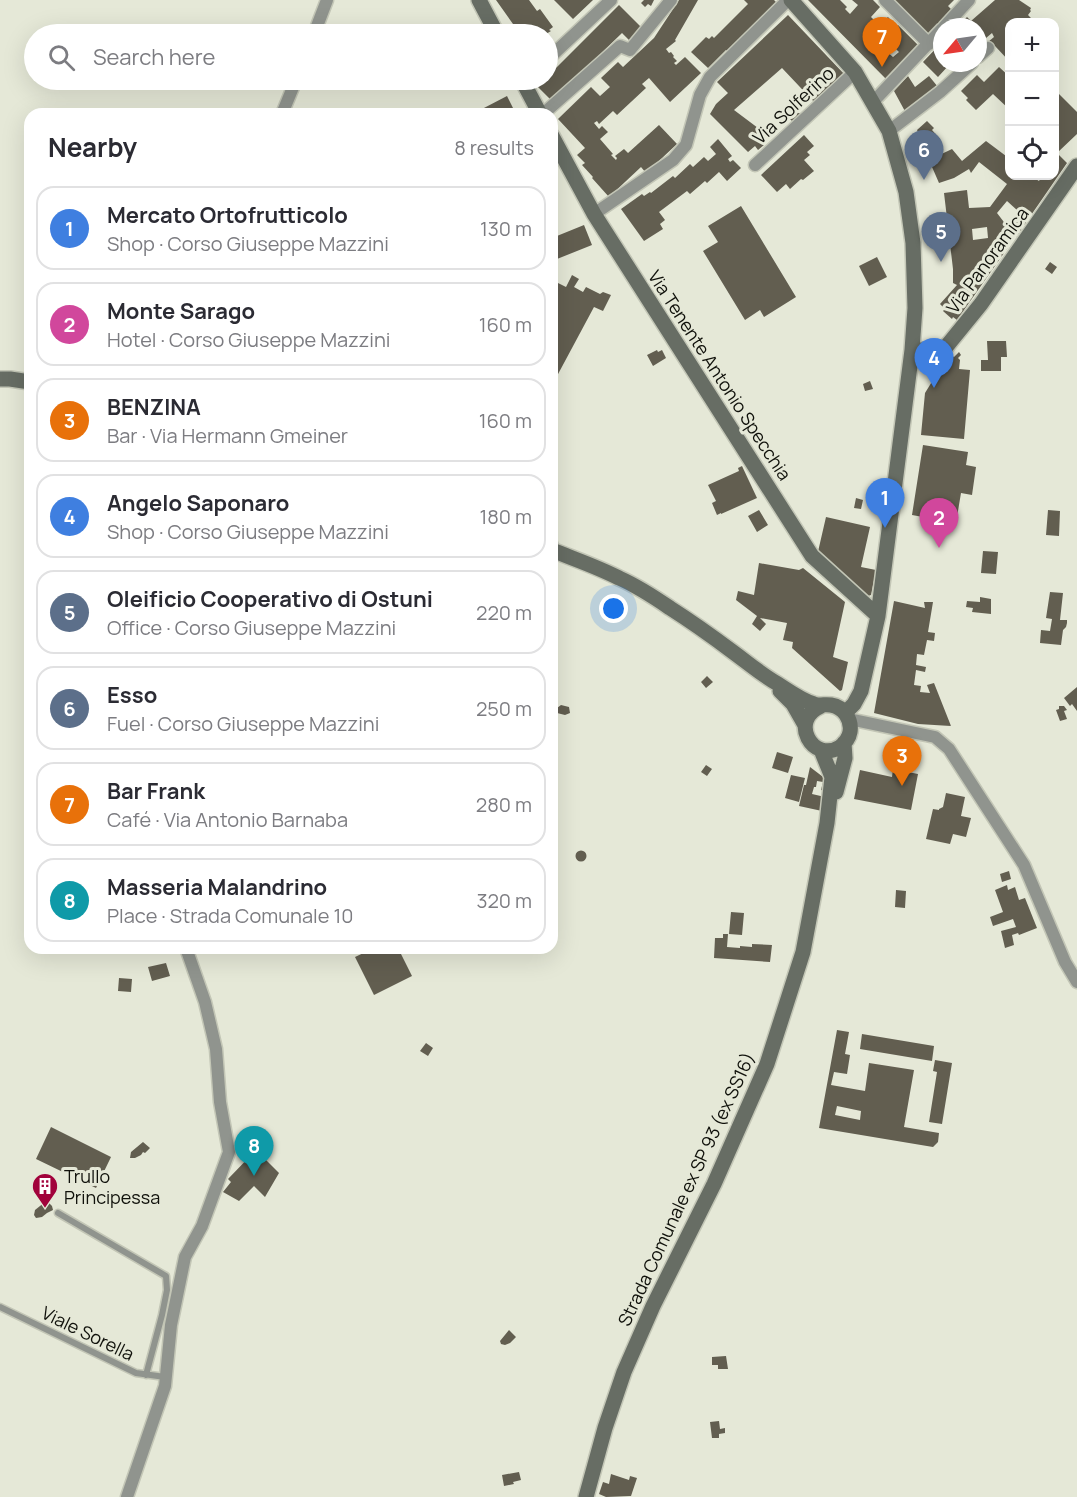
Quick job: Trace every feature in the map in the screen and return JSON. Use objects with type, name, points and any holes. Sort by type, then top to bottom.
[{"type":"main road","points":[[479,0],[492,24]]},
{"type":"main road","points":[[789,0],[855,72],[889,131],[906,192],[913,243],[915,308],[912,350],[878,616],[864,678],[844,700],[838,711]]},
{"type":"main road","points":[[529,90],[539,108]]},
{"type":"main road","name":"Via Tenente Antonio Specchia","points":[[558,147],[594,214],[812,556],[878,616]]},
{"type":"main road","name":"Via Panoramica","points":[[912,350],[936,350],[946,347],[981,304],[1077,166]]},
{"type":"main road","points":[[0,379],[24,381]]},
{"type":"main road","points":[[558,552],[621,578],[670,607],[770,680],[812,704],[838,711],[850,730],[847,740],[836,749],[821,750],[808,740],[805,730],[806,720],[812,711],[838,711]]},
{"type":"main road","points":[[770,680],[793,704],[805,725]]},
{"type":"main road","name":"Strada Comunale ex SP 93 (ex SS16)","points":[[827,823],[845,758],[844,744]]},
{"type":"main road","name":"Strada Comunale ex SP 93 (ex SS16)","points":[[586,1497],[605,1428],[624,1372],[652,1306],[714,1184],[767,1064],[803,952],[827,823],[832,777],[821,750]]},
{"type":"street","points":[[318,24],[327,0]]},
{"type":"street","points":[[558,50],[611,0]]},
{"type":"street","points":[[549,108],[620,46],[630,50],[671,0]]},
{"type":"street","points":[[594,214],[673,160],[686,145],[700,95],[710,76],[789,0]]},
{"type":"street","points":[[885,0],[929,44]]},
{"type":"street","points":[[952,18],[969,0]]},
{"type":"street","points":[[873,102],[933,39]]},
{"type":"street","name":"Via Solferino","points":[[755,165],[855,72]]},
{"type":"street","points":[[889,131],[926,104],[962,72]]},
{"type":"street","points":[[284,108],[292,90]]},
{"type":"street","points":[[838,711],[934,737],[949,748],[1024,865],[1065,962],[1077,982]]},
{"type":"street","points":[[127,1497],[165,1386],[171,1325],[185,1257],[202,1226],[229,1152],[220,1102],[216,1049],[205,1002],[188,954]]},
{"type":"lane","points":[[58,1213],[166,1276],[167,1290],[162,1315],[146,1375]]},
{"type":"lane","name":"Viale Sorella","points":[[0,1307],[136,1373],[165,1377]]},
{"type":"building","points":[[496,0],[529,0],[537,11],[540,9],[551,24],[513,24]]},
{"type":"building","points":[[554,0],[593,0],[573,19]]},
{"type":"building","points":[[644,0],[654,0],[651,6],[648,4],[645,7],[641,3]]},
{"type":"building","points":[[679,0],[698,0],[676,41],[666,49],[674,56],[677,61],[674,63],[676,65],[685,57],[701,73],[670,102],[649,78],[642,84],[646,88],[617,115],[613,111],[599,124],[597,121],[594,123],[599,129],[602,126],[608,132],[600,139],[616,160],[615,156],[624,149],[628,153],[659,125],[677,144],[646,173],[641,167],[609,197],[582,165],[585,163],[577,155],[585,148],[558,119],[591,87],[600,96],[610,87],[601,78],[618,62],[623,67],[654,38]]},
{"type":"building","points":[[744,0],[774,0],[777,3],[728,52],[726,50],[708,68],[691,52],[706,37],[714,38],[748,4]]},
{"type":"building","points":[[808,0],[840,0],[850,14],[858,5],[852,0],[873,0],[880,7],[871,17],[875,21],[881,17],[884,20],[888,17],[895,25],[886,34],[880,28],[872,36],[882,46],[886,42],[891,46],[886,51],[893,57],[899,52],[892,45],[900,37],[893,30],[898,25],[919,46],[886,79]]},
{"type":"building","points":[[892,0],[954,0],[948,6],[953,11],[946,18],[933,18],[933,31],[928,36]]},
{"type":"building","points":[[995,0],[1019,0],[1031,8],[1028,15],[1031,18],[1005,18],[1005,57],[988,42],[994,37],[992,33],[987,37],[987,18],[974,18]]},
{"type":"building","points":[[619,5],[642,28],[629,40],[622,33],[552,101],[541,90],[558,90],[558,66]]},
{"type":"building","points":[[788,15],[846,76],[816,104],[782,68],[734,110],[766,134],[760,141],[764,145],[758,150],[755,146],[748,152],[710,114],[716,104],[728,93],[717,82]]},
{"type":"building","points":[[933,51],[933,72],[923,62]]},
{"type":"building","points":[[999,67],[1005,72],[1005,105],[993,94],[976,110],[966,100],[968,98],[961,91],[977,75],[984,82]]},
{"type":"building","points":[[933,72],[943,72],[938,77]]},
{"type":"building","points":[[908,76],[915,87],[929,76],[938,87],[907,115],[894,91]]},
{"type":"building","points":[[1059,94],[1077,112],[1077,134],[1059,151]]},
{"type":"building","points":[[507,96],[513,108],[484,108]]},
{"type":"building","points":[[795,108],[801,115],[793,122],[787,116]]},
{"type":"building","points":[[927,121],[940,139],[924,146],[917,130]]},
{"type":"building","points":[[804,135],[814,146],[807,152],[810,155],[804,160],[814,171],[790,189],[786,184],[777,192],[761,175]]},
{"type":"building","points":[[718,139],[732,156],[728,159],[730,162],[733,160],[741,168],[727,181],[719,172],[707,183],[705,181],[690,194],[687,191],[659,212],[665,220],[660,224],[663,229],[644,241],[621,209],[642,194],[644,196],[651,193],[673,176],[675,178],[690,164],[693,167],[704,157],[708,161],[716,154],[710,147]]},
{"type":"building","points":[[986,141],[1005,155],[1005,180],[1055,180],[1016,237],[1011,232],[1019,212],[1007,201],[997,213],[1010,230],[1006,234],[1009,246],[957,320],[953,317],[952,319],[943,311],[945,309],[940,304],[957,285],[953,283],[944,193],[967,190],[969,208],[990,207],[1007,184],[979,162],[971,173],[969,169],[954,178],[939,183],[929,160],[952,149],[962,161]],"holes":[[[987,227],[988,238],[973,240],[972,229]]]},
{"type":"building","points":[[1059,155],[1067,163],[1059,175]]},
{"type":"building","points":[[741,206],[796,297],[764,317],[760,310],[745,320],[703,251],[718,242],[708,226]]},
{"type":"building","points":[[584,225],[592,245],[558,259],[558,236]]},
{"type":"building","points":[[877,257],[887,277],[869,286],[859,266]]},
{"type":"building","points":[[1050,262],[1057,267],[1052,274],[1045,269]]},
{"type":"building","points":[[572,275],[579,279],[574,287],[583,292],[586,287],[600,294],[603,292],[611,295],[603,311],[594,307],[558,374],[558,283],[566,287]]},
{"type":"building","points":[[987,341],[1006,341],[1007,357],[1001,357],[1001,371],[981,371],[981,360],[988,360]]},
{"type":"building","points":[[657,350],[658,352],[662,350],[666,358],[653,366],[647,355]]},
{"type":"building","points":[[959,352],[961,355],[958,358],[960,360],[959,369],[970,370],[964,439],[921,435],[925,393],[941,367]]},
{"type":"building","points":[[870,381],[873,389],[865,391],[863,384]]},
{"type":"building","points":[[923,445],[968,452],[966,465],[976,467],[972,495],[961,493],[956,523],[912,515]]},
{"type":"building","points":[[742,466],[757,498],[717,515],[712,503],[716,501],[708,485],[739,471],[738,468]]},
{"type":"building","points":[[856,498],[863,500],[861,509],[854,508]]},
{"type":"building","points":[[759,510],[768,525],[757,532],[748,516]]},
{"type":"building","points":[[1048,510],[1060,511],[1059,536],[1046,535]]},
{"type":"building","points":[[826,517],[870,527],[861,567],[876,570],[871,595],[868,596],[817,556]]},
{"type":"building","points":[[983,551],[998,552],[996,574],[981,573]]},
{"type":"building","points":[[759,563],[799,570],[803,568],[845,602],[833,657],[848,662],[842,690],[840,691],[792,648],[793,642],[783,640],[787,623],[760,618],[766,624],[760,631],[752,624],[757,616],[736,600],[738,591],[754,595]]},
{"type":"building","points":[[1050,592],[1063,593],[1060,620],[1067,620],[1067,623],[1063,630],[1061,645],[1040,643],[1041,630],[1050,631],[1052,619],[1046,618]]},
{"type":"building","points":[[980,597],[991,599],[991,614],[972,612],[973,608],[966,607],[967,601],[980,602]]},
{"type":"building","points":[[894,601],[925,608],[924,602],[933,602],[928,632],[935,633],[934,641],[927,640],[924,655],[917,654],[916,665],[926,667],[925,672],[916,670],[914,685],[921,686],[920,692],[930,693],[927,685],[934,683],[951,726],[918,724],[874,713]]},
{"type":"building","points":[[707,676],[713,682],[706,688],[701,682]]},
{"type":"building","points":[[1077,687],[1077,711],[1064,698]]},
{"type":"building","points":[[561,705],[569,707],[570,713],[565,715],[558,713],[558,707]]},
{"type":"building","points":[[1059,706],[1064,706],[1067,710],[1064,711],[1067,719],[1060,721],[1056,710]]},
{"type":"building","points":[[777,752],[793,757],[788,773],[772,768]]},
{"type":"building","points":[[706,765],[712,769],[707,776],[701,772]]},
{"type":"building","points":[[810,767],[831,783],[829,792],[821,790],[823,782],[817,781],[814,787],[812,794],[825,797],[822,811],[799,806]]},
{"type":"building","points":[[893,769],[918,774],[911,810],[854,799],[860,770],[892,777]]},
{"type":"building","points":[[791,775],[805,778],[799,802],[785,798]]},
{"type":"building","points":[[946,793],[965,797],[961,816],[971,818],[966,837],[953,834],[950,844],[926,839],[933,809],[939,810],[943,807]]},
{"type":"building","points":[[581,850],[587,856],[581,862],[575,856]]},
{"type":"building","points":[[1009,871],[1011,879],[1002,882],[1000,874]]},
{"type":"building","points":[[1007,885],[1008,890],[1015,887],[1019,900],[1025,898],[1037,928],[1019,935],[1018,933],[1012,935],[1014,945],[1005,948],[1001,931],[1016,927],[1013,919],[993,926],[990,917],[1003,912],[995,890]]},
{"type":"building","points":[[896,890],[906,891],[905,908],[895,907]]},
{"type":"building","points":[[731,912],[744,913],[742,935],[729,934]]},
{"type":"building","points":[[723,934],[728,934],[727,947],[752,947],[752,944],[772,945],[770,962],[714,958],[715,938],[723,938]]},
{"type":"building","points":[[361,954],[401,954],[412,976],[374,995],[355,957]]},
{"type":"building","points":[[166,963],[170,976],[152,981],[148,967]]},
{"type":"building","points":[[119,978],[132,979],[131,992],[118,991]]},
{"type":"building","points":[[837,1030],[849,1032],[845,1054],[850,1055],[847,1074],[834,1072],[831,1085],[865,1091],[869,1063],[914,1070],[904,1127],[939,1133],[938,1142],[933,1147],[819,1128]],"holes":[[[837,1106],[861,1111],[860,1120],[835,1115]]]},
{"type":"building","points":[[862,1034],[934,1046],[932,1061],[860,1049]]},
{"type":"building","points":[[426,1043],[433,1048],[428,1056],[420,1051]]},
{"type":"building","points":[[935,1060],[952,1063],[942,1124],[929,1122],[937,1072],[933,1071]]},
{"type":"building","points":[[51,1127],[111,1157],[96,1188],[36,1159]]},
{"type":"building","points":[[143,1142],[150,1148],[135,1158],[130,1158],[131,1152]]},
{"type":"building","points":[[256,1150],[279,1173],[265,1197],[254,1186],[239,1201],[223,1192],[231,1182],[228,1179]]},
{"type":"building","name":"Trullo Principessa","points":[[45,1202],[52,1206],[53,1210],[36,1218],[35,1210]]},
{"type":"building","points":[[509,1330],[516,1337],[510,1343],[501,1344],[500,1341]]},
{"type":"building","points":[[726,1356],[728,1369],[718,1369],[718,1365],[712,1365],[712,1357]]},
{"type":"building","points":[[719,1421],[720,1429],[725,1428],[725,1433],[719,1434],[719,1438],[712,1438],[710,1422]]},
{"type":"building","points":[[519,1472],[521,1480],[504,1486],[502,1475]]},
{"type":"building","points":[[611,1474],[629,1480],[630,1476],[637,1478],[631,1496],[606,1497],[599,1494],[603,1482],[609,1484]]},
{"type":"place","name":"Bar Frank","points":[[882,67]]},
{"type":"place","name":"Esso","points":[[924,180]]},
{"type":"place","name":"Oleificio Cooperativo di Ostuni","points":[[941,262]]},
{"type":"place","name":"Angelo Saponaro","points":[[934,388]]},
{"type":"place","name":"Mercato Ortofrutticolo","points":[[885,528]]},
{"type":"place","name":"Monte Sarago","points":[[939,548]]},
{"type":"place","name":"BENZINA","points":[[902,786]]},
{"type":"place","name":"Masseria Malandrino","points":[[254,1176]]},
{"type":"place","name":"Trullo Principessa","points":[[45,1209]]}]
